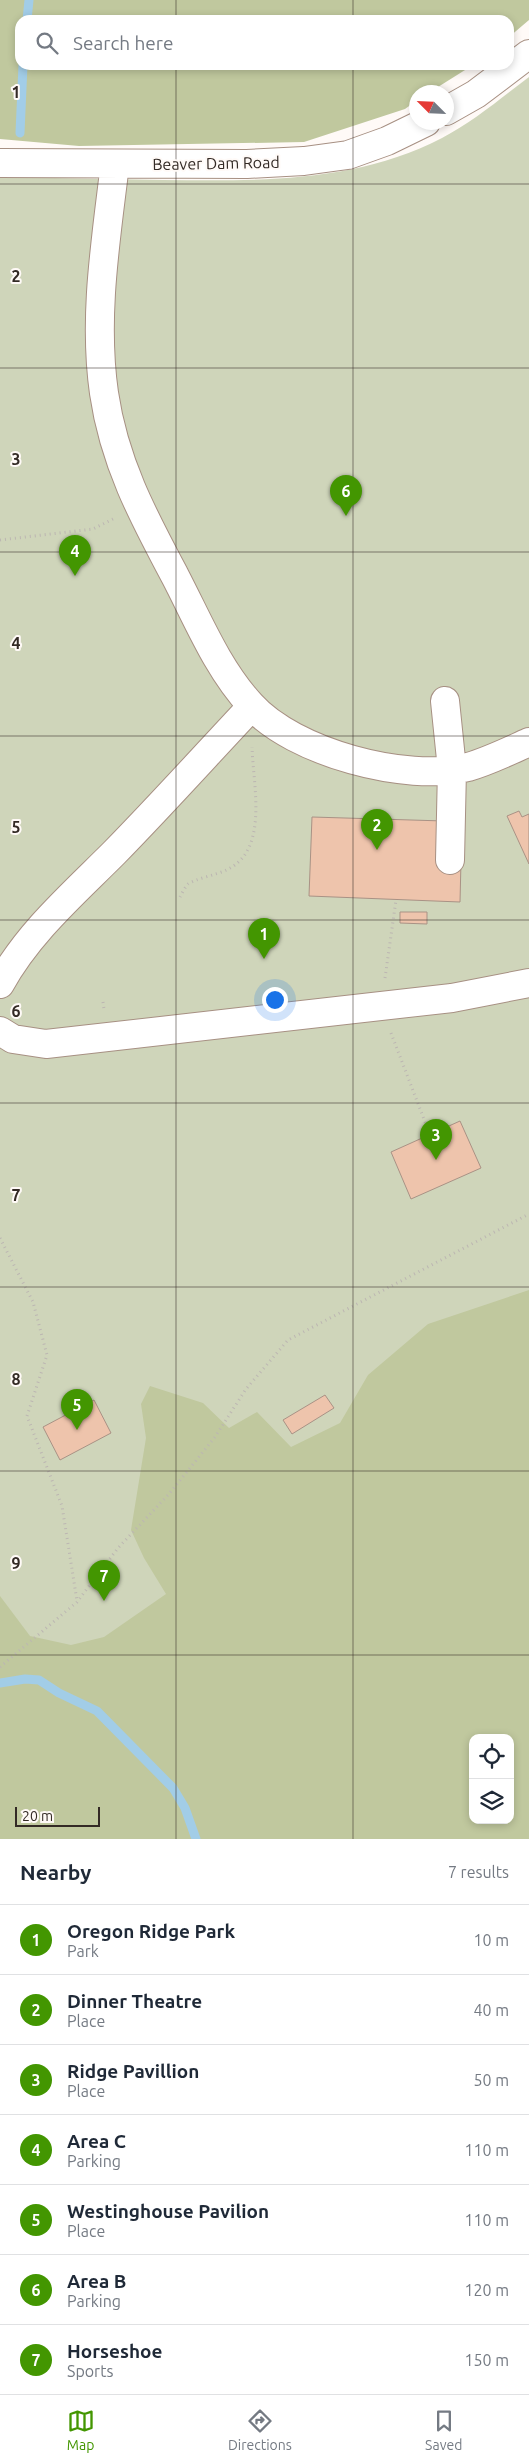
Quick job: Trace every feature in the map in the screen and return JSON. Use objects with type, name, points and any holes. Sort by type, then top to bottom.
[{"type":"street","points":[[514,65],[529,54]]},
{"type":"street","points":[[454,106],[476,94],[508,70]]},
{"type":"street","name":"Beaver Dam Road","points":[[0,163],[247,164],[304,161],[348,155],[387,141],[410,130]]},
{"type":"street","points":[[115,164],[103,266],[100,333],[104,392],[114,444],[137,505],[223,670],[252,706],[273,724],[332,754],[404,771],[466,767],[529,742]]},
{"type":"street","points":[[444,701],[452,769],[450,860]]},
{"type":"street","points":[[0,984],[10,965],[33,936],[152,814],[252,706]]},
{"type":"street","points":[[0,1031],[13,1039],[46,1044],[452,998],[529,983]]},
{"type":"path","points":[[0,540],[93,528],[137,505]]},
{"type":"path","points":[[180,897],[188,884],[232,868],[246,858],[253,840],[255,816],[252,706]]},
{"type":"path","points":[[0,1667],[77,1602],[118,1548],[169,1494],[215,1437],[246,1389],[288,1340],[529,1214]]},
{"type":"path","points":[[0,1238],[33,1302],[47,1355],[27,1416],[62,1506],[77,1602]]},
{"type":"green space","points":[[0,0],[529,0],[529,20],[514,33],[514,15],[15,15],[15,70],[465,70],[441,85],[409,85],[409,106],[405,109],[304,142],[79,146],[0,139]]},
{"type":"green space","points":[[529,77],[529,1839],[0,1839],[0,177],[234,180],[306,176],[375,164],[409,153],[442,138],[476,117]]},
{"type":"green space","points":[[529,1290],[529,1839],[0,1839],[0,1596],[30,1636],[71,1645],[104,1637],[166,1594],[144,1558],[131,1530],[146,1438],[141,1404],[150,1386],[203,1403],[229,1428],[257,1412],[291,1447],[340,1423],[368,1375],[428,1324]]},
{"type":"building","points":[[519,811],[522,817],[529,814],[529,864],[507,816]]},
{"type":"building","points":[[312,817],[444,821],[461,861],[460,902],[309,896]]},
{"type":"building","points":[[400,912],[427,912],[427,924],[400,923]]},
{"type":"building","points":[[460,1121],[481,1168],[411,1199],[391,1152]]},
{"type":"building","points":[[325,1395],[334,1408],[292,1434],[283,1420]]},
{"type":"building","points":[[94,1400],[111,1433],[60,1460],[43,1427]]},
{"type":"waterway","points":[[28,15],[29,0]]},
{"type":"waterway","points":[[20,133],[23,70]]},
{"type":"waterway","points":[[0,1683],[25,1679],[39,1680],[59,1693],[97,1711],[173,1788],[185,1808],[196,1839]]},
{"type":"place","name":"Area B","points":[[346,516]]},
{"type":"place","name":"Area C","points":[[75,576]]},
{"type":"place","name":"Dinner Theatre","points":[[377,850]]},
{"type":"place","name":"Oregon Ridge Park","points":[[264,959]]},
{"type":"place","name":"Ridge Pavillion","points":[[436,1160]]},
{"type":"place","name":"Westinghouse Pavilion","points":[[77,1430]]},
{"type":"place","name":"Horseshoe","points":[[104,1601]]}]
